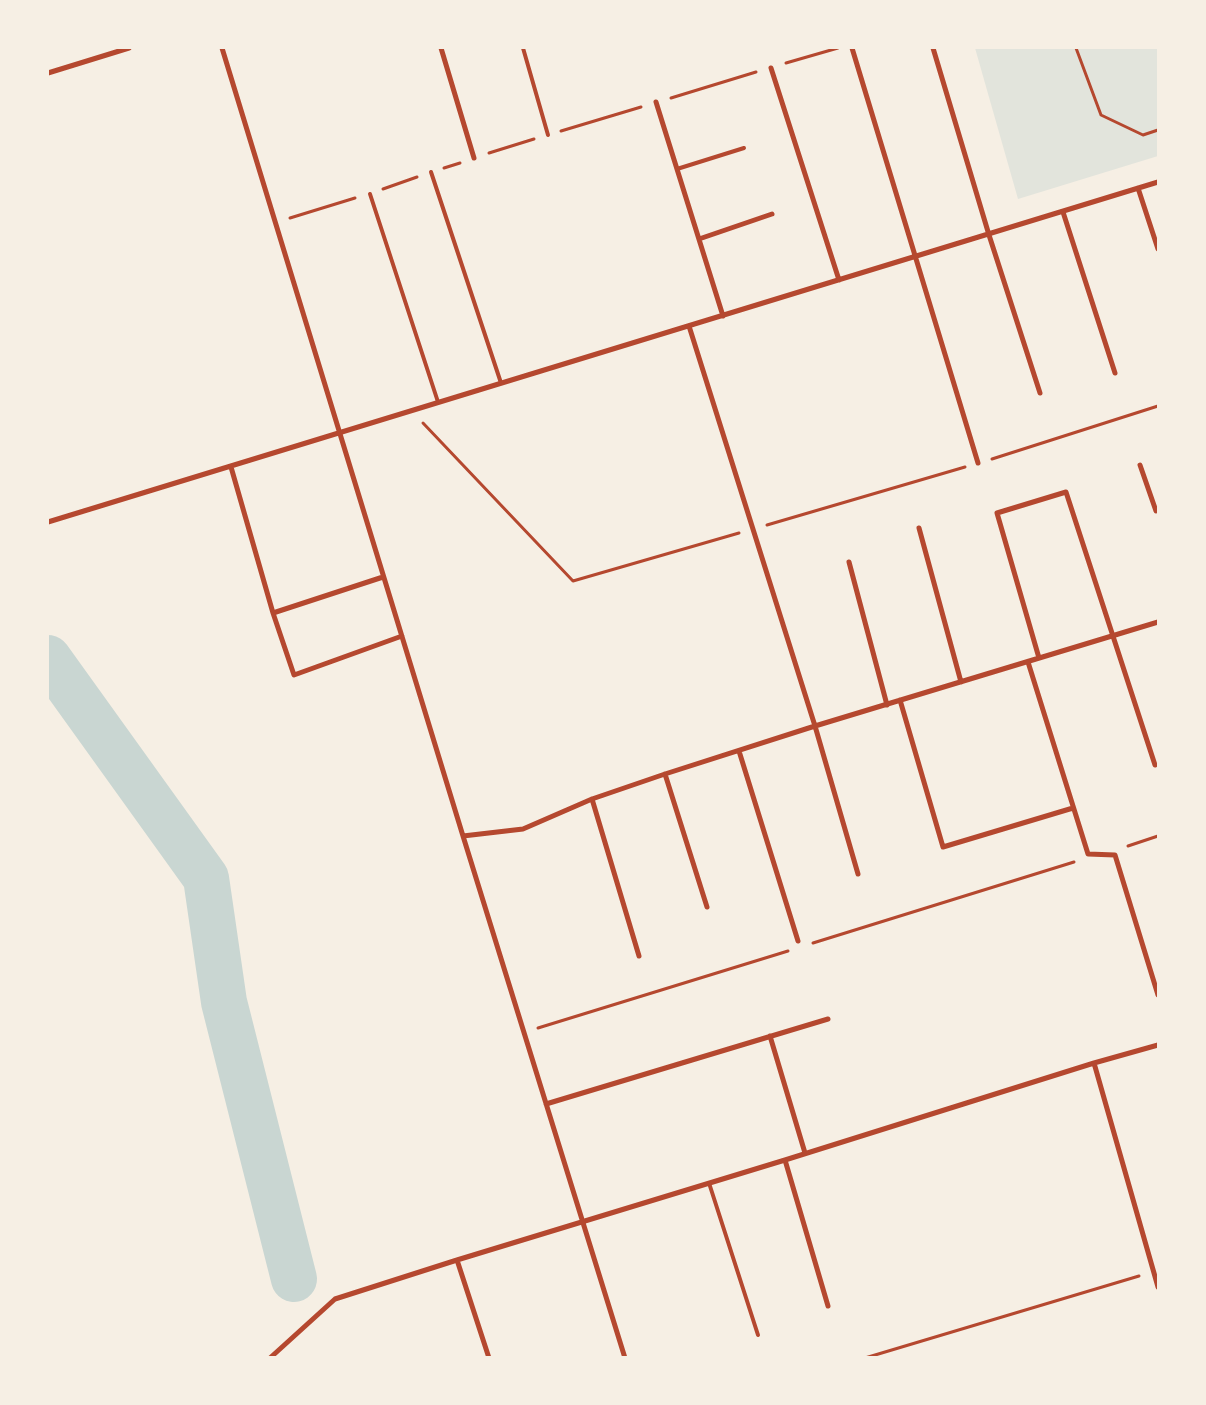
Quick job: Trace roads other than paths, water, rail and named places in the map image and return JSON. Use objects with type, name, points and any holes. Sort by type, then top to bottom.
[{"type":"street","points":[[48,73],[129,48]]},
{"type":"street","points":[[222,48],[462,836],[625,1358]]},
{"type":"street","points":[[441,48],[474,158]]},
{"type":"street","points":[[852,48],[978,463]]},
{"type":"street","points":[[933,48],[989,235],[1040,393]]},
{"type":"street","points":[[771,68],[840,280]]},
{"type":"street","points":[[656,102],[723,316]]},
{"type":"street","points":[[48,522],[1158,182]]},
{"type":"street","points":[[1138,188],[1158,249]]},
{"type":"street","points":[[1063,212],[1115,373]]},
{"type":"street","points":[[699,239],[772,214]]},
{"type":"street","points":[[689,326],[815,726],[858,874]]},
{"type":"street","points":[[1140,465],[1156,511],[1158,510]]},
{"type":"street","points":[[230,467],[273,613],[294,675],[402,636]]},
{"type":"street","points":[[1039,658],[996,513],[1066,492],[1114,636],[1154,765]]},
{"type":"street","points":[[919,528],[961,682]]},
{"type":"street","points":[[849,562],[887,705]]},
{"type":"street","points":[[273,613],[383,577]]},
{"type":"street","points":[[462,836],[523,829],[592,799],[665,774],[815,726],[1158,622]]},
{"type":"street","points":[[1028,662],[1072,808],[1088,854],[1115,855],[1158,995]]},
{"type":"street","points":[[900,700],[943,846],[1072,808]]},
{"type":"street","points":[[739,751],[798,941]]},
{"type":"street","points":[[665,774],[707,907]]},
{"type":"street","points":[[592,799],[639,956]]},
{"type":"street","points":[[546,1104],[828,1019]]},
{"type":"street","points":[[770,1036],[805,1153]]},
{"type":"street","points":[[270,1358],[335,1299],[1094,1063],[1158,1045]]},
{"type":"street","points":[[1094,1063],[1158,1287]]},
{"type":"street","points":[[785,1160],[828,1306]]},
{"type":"street","points":[[457,1260],[489,1358]]},
{"type":"lane","points":[[523,48],[548,135]]},
{"type":"lane","points":[[677,169],[744,148]]},
{"type":"lane","points":[[431,172],[501,383]]},
{"type":"lane","points":[[370,194],[438,402]]},
{"type":"lane","points":[[709,1183],[758,1335]]},
{"type":"waterway","points":[[48,658],[206,878],[224,1002],[294,1279]]}]
